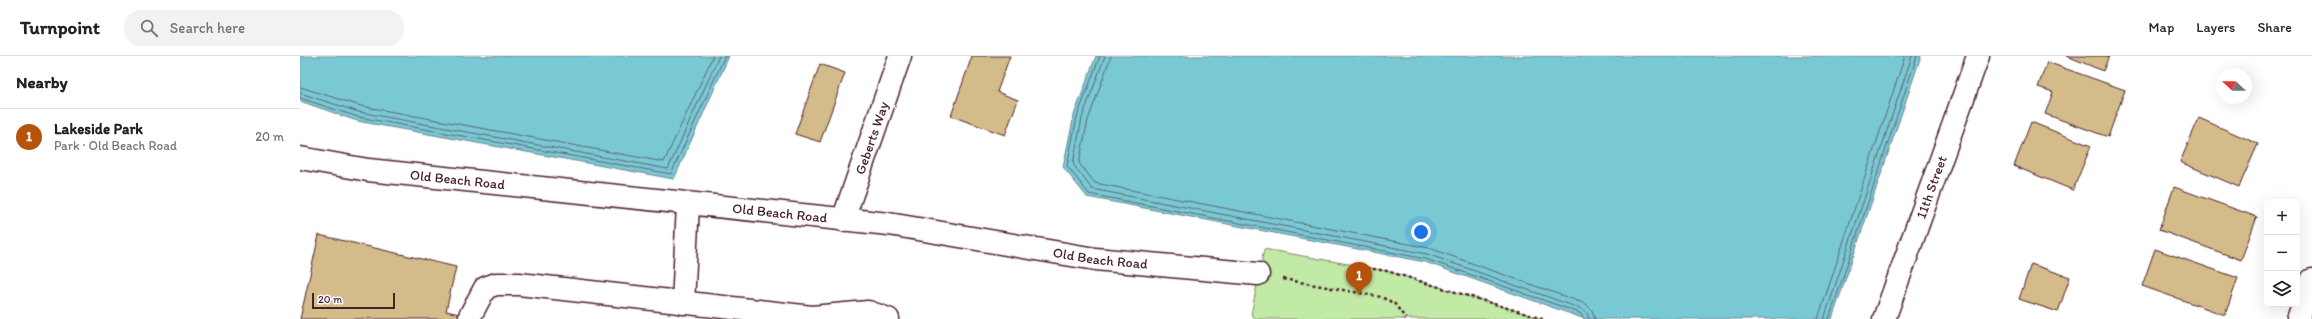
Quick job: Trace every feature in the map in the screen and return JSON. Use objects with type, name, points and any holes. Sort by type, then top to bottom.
[{"type":"street","name":"Geberts Way","points":[[843,220],[900,56]]},
{"type":"street","name":"11th Street","points":[[1884,319],[1978,56]]},
{"type":"street","name":"Old Beach Road","points":[[300,158],[368,170],[688,205],[889,224],[1095,259],[1258,274]]},
{"type":"street","points":[[683,303],[688,205]]},
{"type":"street","points":[[2298,319],[2312,280]]},
{"type":"street","points":[[470,316],[485,288],[496,284],[519,284],[812,318],[868,312],[888,319]]},
{"type":"path","points":[[1367,268],[1387,271],[1544,319]]},
{"type":"path","points":[[1258,274],[1380,297],[1394,303],[1406,319]]},
{"type":"green space","points":[[1264,249],[1387,271],[1543,319],[1257,319],[1251,315]]},
{"type":"water","points":[[300,56],[729,56],[674,179],[357,121],[300,101]]},
{"type":"water","points":[[1096,56],[1921,56],[1832,319],[1585,319],[1425,262],[1087,197],[1063,167],[1074,115]]},
{"type":"building","points":[[972,56],[1010,56],[997,92],[1018,100],[1005,135],[951,116]]},
{"type":"building","points":[[2067,56],[2109,56],[2103,71]]},
{"type":"building","points":[[2047,62],[2125,90],[2108,137],[2045,114],[2053,92],[2038,87]]},
{"type":"building","points":[[820,64],[845,73],[820,142],[795,134]]},
{"type":"building","points":[[2199,118],[2258,144],[2239,187],[2180,162]]},
{"type":"building","points":[[2031,122],[2091,146],[2073,190],[2014,166]]},
{"type":"building","points":[[2174,187],[2257,217],[2241,260],[2159,230]]},
{"type":"building","points":[[319,235],[456,267],[446,311],[482,319],[300,319]]},
{"type":"building","points":[[2155,249],[2238,278],[2225,315],[2142,286]]},
{"type":"building","points":[[2031,264],[2070,277],[2058,312],[2019,299]]},
{"type":"place","name":"Lakeside Park","points":[[1359,295]]}]
